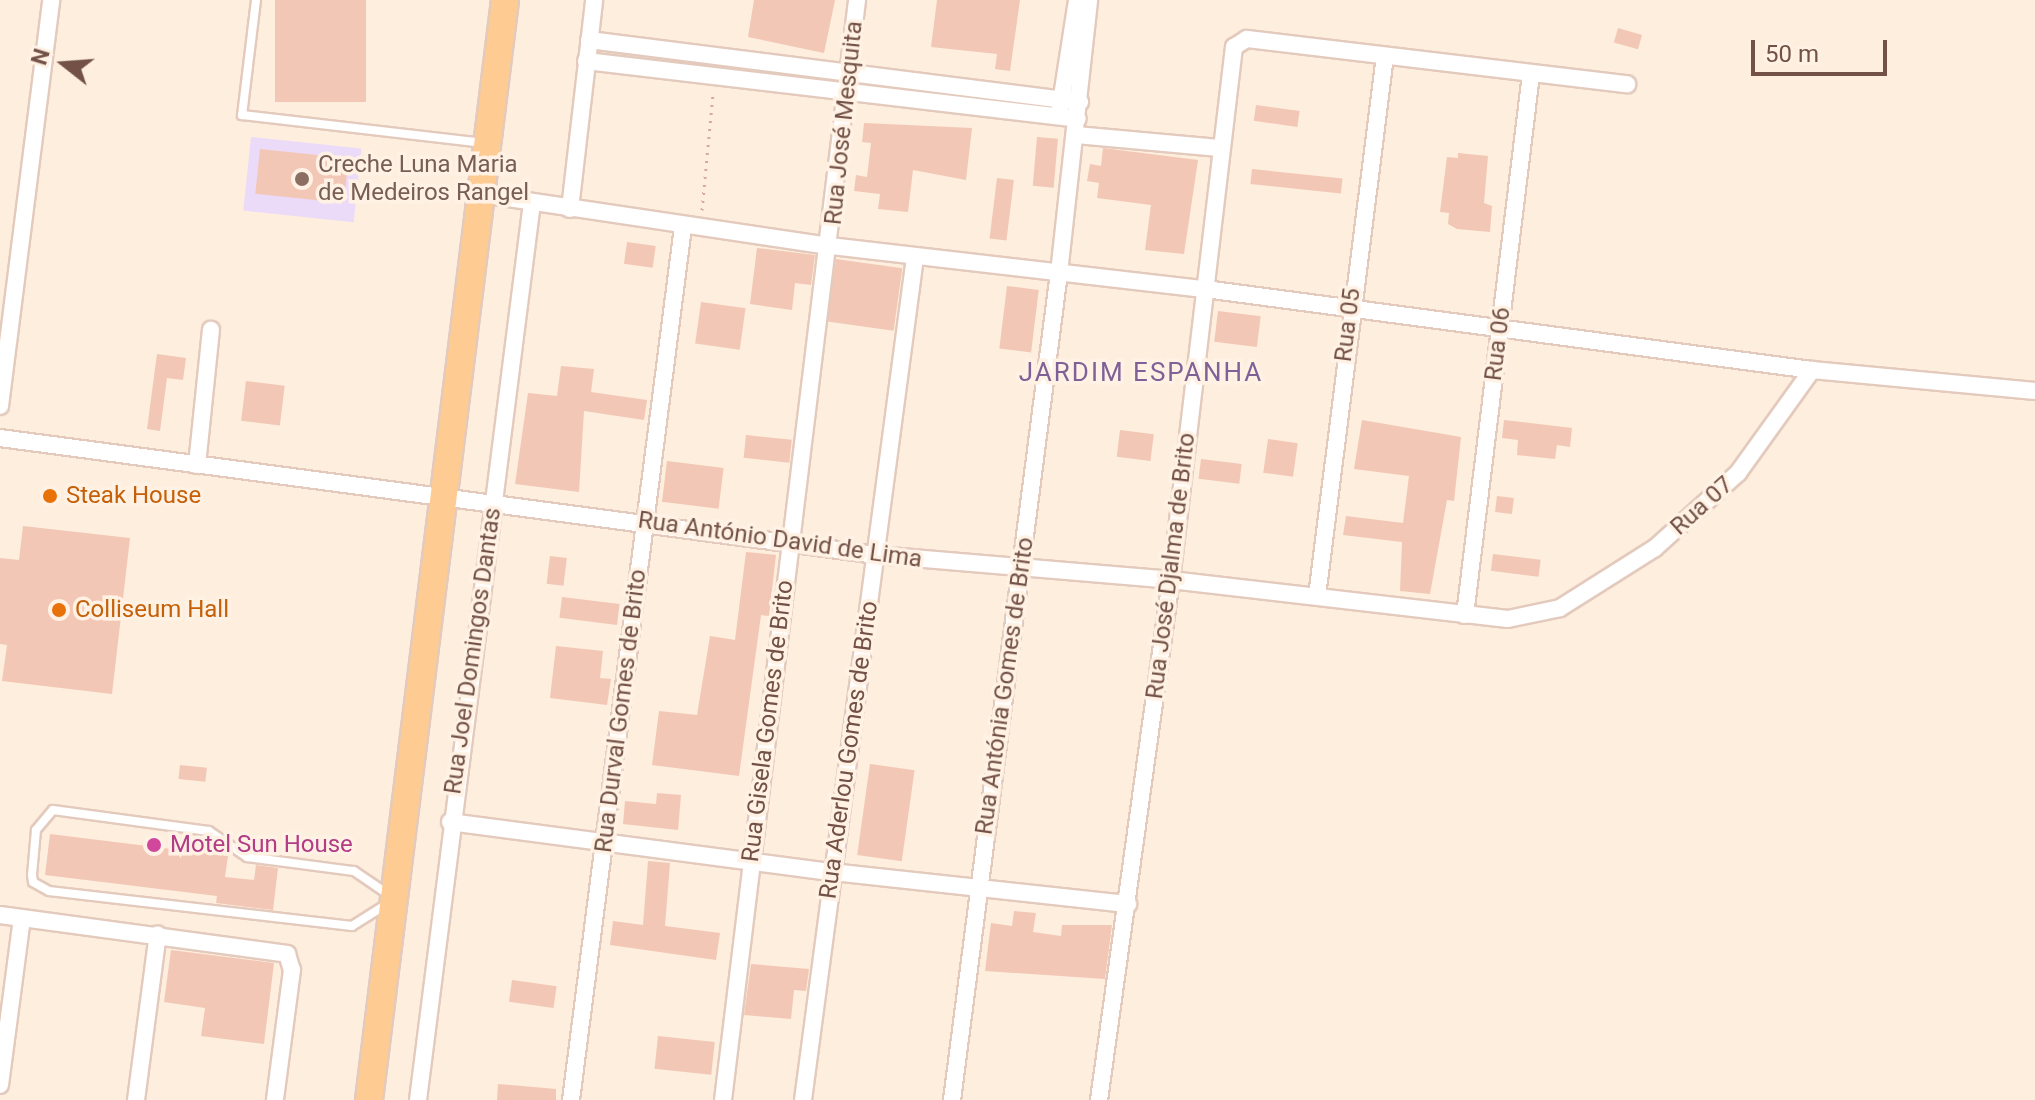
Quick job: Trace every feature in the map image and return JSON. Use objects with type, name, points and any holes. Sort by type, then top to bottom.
[{"type":"main road","points":[[369,1100],[505,0]]},
{"type":"street","points":[[0,406],[51,0]]},
{"type":"street","points":[[570,209],[594,0]]},
{"type":"street","name":"Rua José Mesquita","points":[[831,246],[857,0]]},
{"type":"street","points":[[1059,117],[1077,0]]},
{"type":"street","name":"Rua Antónia Gomes de Brito","points":[[952,1100],[1059,273],[1089,0]]},
{"type":"street","name":"Rua José Djalma de Brito","points":[[1099,1100],[1171,580],[1232,52],[1237,43],[1247,39],[1385,56]]},
{"type":"street","points":[[589,40],[850,70],[1061,99],[1078,119]]},
{"type":"street","points":[[1385,56],[1627,84]]},
{"type":"street","name":"Rua 05","points":[[1317,596],[1350,308],[1385,56]]},
{"type":"street","points":[[586,61],[1078,119],[1219,148]]},
{"type":"street","name":"Rua 06","points":[[1465,615],[1531,74]]},
{"type":"street","points":[[481,194],[691,228],[915,257],[1205,289],[1812,370],[2035,391]]},
{"type":"street","name":"Rua Joel Domingos Dantas","points":[[418,1100],[450,822],[532,203]]},
{"type":"street","name":"Rua Durval Gomes de Brito","points":[[571,1100],[645,522],[691,228]]},
{"type":"street","name":"Rua Gisela Gomes de Brito","points":[[723,1100],[750,861],[831,246]]},
{"type":"street","name":"Rua Aderlou Gomes de Brito","points":[[803,1100],[915,257]]},
{"type":"street","points":[[197,465],[211,330]]},
{"type":"street","name":"Rua 07","points":[[1560,608],[1655,548],[1695,515],[1738,473],[1812,370]]},
{"type":"street","name":"Rua António David de Lima","points":[[0,438],[494,500],[876,555],[1171,580],[1508,619],[1560,608]]},
{"type":"street","points":[[450,822],[832,872],[1128,904]]},
{"type":"street","points":[[0,915],[279,950],[292,960],[292,970],[275,1100]]},
{"type":"street","points":[[0,1085],[22,918]]},
{"type":"street","points":[[136,1100],[158,934]]},
{"type":"lane","points":[[256,0],[242,115],[487,144]]},
{"type":"lane","points":[[53,810],[209,831],[247,857],[354,871],[395,899],[352,926],[49,891],[33,882],[36,830],[53,810]]},
{"type":"path","points":[[691,228],[715,76]]},
{"type":"shaded area","name":"Creche Luna Maria de Medeiros Rangel","points":[[251,137],[361,149],[354,222],[243,211]]},
{"type":"building","points":[[275,0],[366,0],[366,102],[275,102]]},
{"type":"building","points":[[754,0],[835,0],[824,53],[748,37]]},
{"type":"building","points":[[937,0],[1020,0],[1010,71],[995,69],[997,54],[931,47]]},
{"type":"building","points":[[1618,28],[1642,35],[1638,49],[1614,42]]},
{"type":"building","points":[[1256,105],[1300,111],[1297,127],[1254,121]]},
{"type":"building","points":[[864,123],[972,128],[966,180],[913,170],[908,212],[878,209],[880,194],[854,191],[856,175],[867,177],[871,143],[862,142]]},
{"type":"building","points":[[1037,137],[1058,139],[1054,188],[1033,186]]},
{"type":"building","points":[[1103,148],[1198,160],[1184,254],[1145,250],[1151,205],[1097,198],[1099,183],[1087,181],[1090,164],[1101,166]]},
{"type":"building","points":[[260,149],[349,158],[344,203],[255,194]]},
{"type":"building","points":[[1458,153],[1488,156],[1484,203],[1492,206],[1490,232],[1457,229],[1448,224],[1449,213],[1440,212],[1447,157],[1458,158]]},
{"type":"building","points":[[1252,169],[1343,179],[1341,193],[1250,184]]},
{"type":"building","points":[[997,178],[1014,180],[1006,241],[990,239]]},
{"type":"building","points":[[627,242],[656,246],[653,268],[624,264]]},
{"type":"building","points":[[757,248],[815,255],[811,285],[795,283],[792,310],[750,304]]},
{"type":"building","points":[[836,259],[902,268],[894,331],[827,321]]},
{"type":"building","points":[[1007,286],[1039,290],[1031,352],[999,349]]},
{"type":"building","points":[[701,302],[746,308],[740,350],[695,344]]},
{"type":"building","points":[[1218,311],[1261,316],[1257,347],[1214,342]]},
{"type":"building","points":[[157,354],[186,358],[183,380],[167,378],[160,431],[147,429]]},
{"type":"building","points":[[561,366],[594,369],[591,392],[647,400],[644,420],[584,411],[579,492],[515,484],[528,393],[557,396]]},
{"type":"building","points":[[246,381],[285,386],[280,425],[241,421]]},
{"type":"building","points":[[1362,420],[1461,437],[1454,501],[1447,500],[1430,594],[1400,591],[1402,542],[1343,535],[1346,516],[1403,523],[1409,476],[1354,469]]},
{"type":"building","points":[[1504,420],[1572,428],[1570,447],[1557,445],[1555,459],[1517,455],[1518,440],[1502,438]]},
{"type":"building","points":[[1120,430],[1154,434],[1150,461],[1117,457]]},
{"type":"building","points":[[746,435],[792,440],[789,463],[744,458]]},
{"type":"building","points":[[1268,439],[1298,443],[1293,477],[1263,473]]},
{"type":"building","points":[[1201,459],[1242,464],[1239,484],[1199,479]]},
{"type":"building","points":[[667,461],[724,468],[719,509],[662,502]]},
{"type":"building","points":[[1497,496],[1514,498],[1512,514],[1495,512]]},
{"type":"building","points":[[23,526],[130,538],[112,694],[2,681],[7,645],[0,644],[0,558],[19,560]]},
{"type":"building","points":[[746,552],[776,555],[769,616],[761,615],[739,776],[652,765],[659,711],[697,715],[710,636],[735,640]]},
{"type":"building","points":[[1493,554],[1541,560],[1539,577],[1491,571]]},
{"type":"building","points":[[550,556],[567,558],[563,586],[547,584]]},
{"type":"building","points":[[562,597],[620,604],[617,625],[559,618]]},
{"type":"building","points":[[556,646],[603,651],[600,678],[611,679],[607,705],[550,698]]},
{"type":"building","points":[[870,764],[915,770],[902,861],[857,855]]},
{"type":"building","points":[[180,765],[207,768],[205,782],[179,779]]},
{"type":"building","points":[[657,793],[681,795],[678,830],[623,824],[625,801],[656,804]]},
{"type":"building","points":[[50,834],[228,856],[225,877],[254,880],[256,865],[278,868],[273,910],[216,903],[217,896],[45,875]]},
{"type":"building","points":[[648,861],[670,863],[665,926],[720,933],[716,960],[610,945],[613,921],[643,925]]},
{"type":"building","points":[[1014,911],[1036,913],[1033,932],[1061,936],[1062,925],[1112,925],[1105,979],[985,971],[991,923],[1012,926]]},
{"type":"building","points":[[171,950],[274,963],[264,1044],[201,1036],[205,1008],[164,1002]]},
{"type":"building","points":[[751,964],[809,969],[806,991],[794,990],[791,1019],[744,1015]]},
{"type":"building","points":[[512,980],[557,986],[554,1008],[509,1002]]},
{"type":"building","points":[[658,1036],[715,1042],[711,1075],[655,1069]]},
{"type":"building","points":[[498,1084],[556,1089],[556,1100],[497,1100]]},
{"type":"place","name":"Creche Luna Maria de Medeiros Rangel","points":[[302,179]]},
{"type":"place","name":"Steak House","points":[[50,496]]},
{"type":"place","name":"Colliseum Hall","points":[[59,610]]},
{"type":"place","name":"Motel Sun House","points":[[154,845]]},
{"type":"district","name":"JARDIM ESPANHA","points":[[1141,373]]}]
